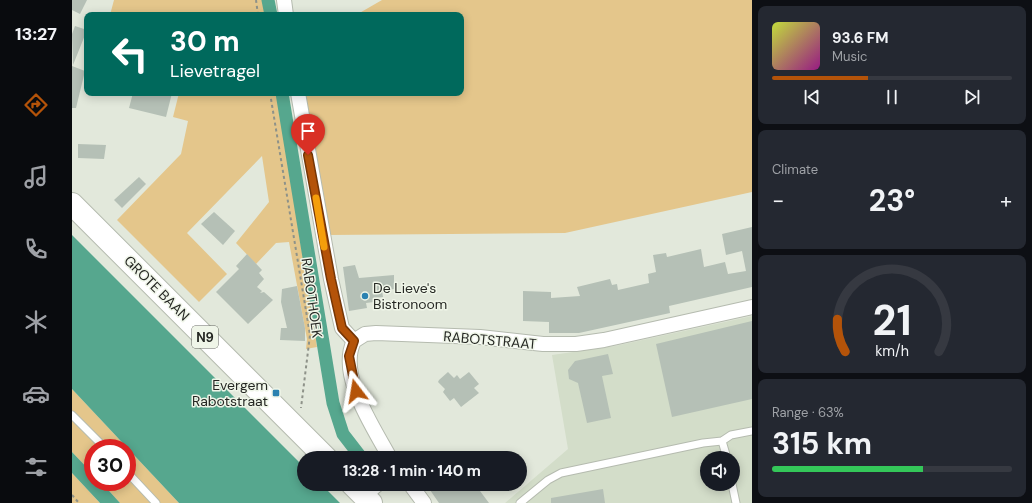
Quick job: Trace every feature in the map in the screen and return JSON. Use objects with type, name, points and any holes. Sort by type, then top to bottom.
[{"type":"main road","name":"GROTE BAAN","points":[[72,204],[319,451]]},
{"type":"street","points":[[284,0],[286,12]]},
{"type":"street","points":[[299,96],[331,279],[342,328],[354,341],[349,356],[356,391],[386,451]]},
{"type":"street","name":"RABOTSTRAAT","points":[[354,341],[365,334],[376,333],[480,336],[543,344],[576,344],[604,340],[752,307]]},
{"type":"street","points":[[415,491],[424,503]]},
{"type":"lane","points":[[72,415],[96,439]]},
{"type":"lane","points":[[524,501],[548,480],[561,473],[703,443],[722,441],[731,435],[752,431]]},
{"type":"lane","points":[[722,441],[725,451]]},
{"type":"lane","points":[[136,482],[156,503]]},
{"type":"lane","points":[[733,491],[736,503]]},
{"type":"path","points":[[256,0],[258,12]]},
{"type":"path","name":"RABOTHOEK","points":[[270,96],[310,335],[302,401],[296,428]]},
{"type":"path","points":[[72,495],[78,503]]},
{"type":"shaded area","points":[[114,0],[262,0],[264,12],[111,12]]},
{"type":"shaded area","points":[[382,0],[752,0],[752,192],[565,233],[328,235],[304,96],[464,96],[464,12],[361,12]]},
{"type":"shaded area","points":[[178,96],[277,96],[317,347],[306,349],[307,339],[289,242],[276,243],[256,264],[236,243],[269,202],[262,156],[187,233],[227,274],[199,302],[117,220],[181,154],[188,121],[173,117]]},
{"type":"shaded area","points":[[72,235],[297,460],[297,491],[328,491],[340,503],[179,503],[136,457],[136,439],[119,439],[72,389]]},
{"type":"shaded area","points":[[752,316],[752,503],[505,503],[519,491],[527,491],[527,484],[568,449],[552,355],[615,346]]},
{"type":"shaded area","points":[[72,389],[119,439],[84,439],[84,465],[72,452]]},
{"type":"shaded area","points":[[72,452],[84,465],[84,486],[72,473]]},
{"type":"shaded area","points":[[136,457],[179,503],[120,503],[109,491],[136,491]]},
{"type":"shaded area","points":[[72,473],[84,486],[84,491],[89,491],[100,503],[72,503]]},
{"type":"shaded area","points":[[89,491],[109,491],[120,503],[100,503]]},
{"type":"building","points":[[72,0],[87,0],[80,14],[72,10]]},
{"type":"building","points":[[75,26],[84,29],[84,38],[73,65],[72,34]]},
{"type":"building","points":[[72,66],[84,71],[84,75],[76,108],[72,108]]},
{"type":"building","points":[[132,96],[171,96],[166,117],[129,108]]},
{"type":"building","points":[[78,144],[106,145],[104,159],[78,158]]},
{"type":"building","points":[[139,177],[146,184],[122,208],[114,200]]},
{"type":"building","points":[[214,212],[235,231],[223,245],[201,224]]},
{"type":"building","points":[[752,227],[752,287],[669,306],[670,313],[579,333],[549,333],[549,322],[523,321],[523,291],[551,292],[551,298],[580,296],[577,287],[610,279],[612,285],[617,284],[618,290],[649,283],[648,274],[656,272],[653,255],[666,253],[667,257],[701,249],[704,267],[725,262],[728,274],[746,271],[742,251],[726,255],[722,234]]},
{"type":"building","points":[[247,254],[262,270],[259,273],[264,279],[257,287],[262,291],[260,293],[264,292],[273,300],[248,324],[216,292],[239,269],[236,266]]},
{"type":"building","points":[[355,265],[359,278],[394,275],[394,289],[382,291],[383,297],[374,298],[374,302],[366,303],[367,308],[349,311],[343,267]]},
{"type":"building","points":[[297,286],[305,328],[305,341],[280,340],[281,328],[287,328],[281,302],[282,289]]},
{"type":"building","points":[[752,321],[752,399],[672,417],[656,344]]},
{"type":"building","points":[[608,354],[613,374],[602,376],[611,418],[587,423],[578,383],[569,379],[568,370],[575,361]]},
{"type":"building","points":[[448,372],[454,378],[457,375],[460,379],[469,372],[479,384],[474,388],[479,393],[461,407],[454,398],[450,401],[443,392],[445,389],[438,382]]},
{"type":"building","points":[[603,489],[605,503],[551,503],[551,498]]},
{"type":"building","points":[[431,491],[480,491],[489,503],[439,503]]},
{"type":"waterway","points":[[268,0],[270,12]]},
{"type":"waterway","points":[[282,96],[333,403],[343,434],[356,451]]},
{"type":"slow traffic","points":[[316,198],[324,247]]},
{"type":"place","name":"De Lieve's Bistronoom","points":[[365,296]]},
{"type":"place","name":"Evergem Rabotstraat","points":[[276,393]]},
{"type":"route","points":[[308,155],[331,279],[342,328],[354,341],[349,356],[349,365],[356,391]]}]
